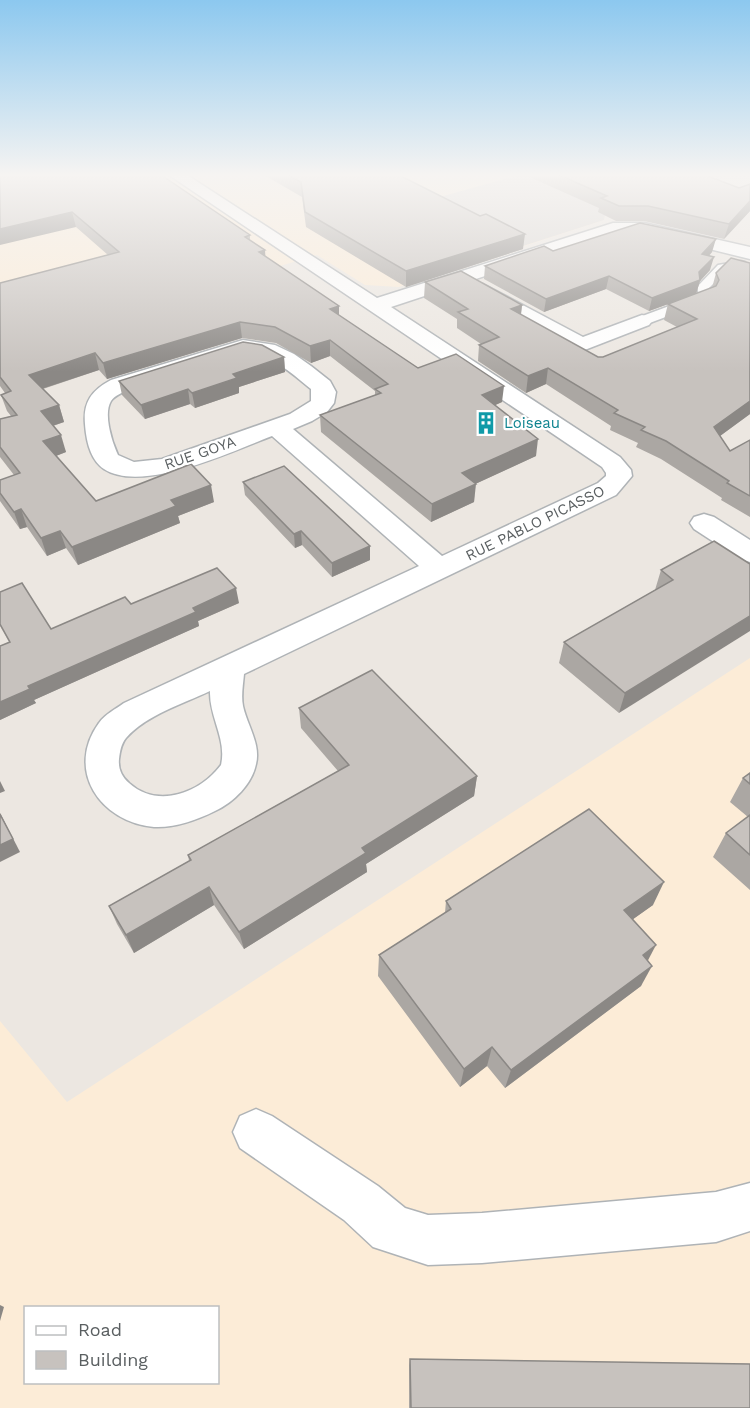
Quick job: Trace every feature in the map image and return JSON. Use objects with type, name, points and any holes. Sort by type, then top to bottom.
[{"type":"street","name":"RUE PABLO PICASSO","points":[[229,669],[226,699],[228,712],[239,741],[239,764],[224,788],[197,804],[170,812],[144,810],[121,801],[107,784],[101,767],[101,751],[112,730],[136,712],[607,489],[616,482],[620,474],[618,469],[276,241]]},
{"type":"street","points":[[374,306],[574,241]]},
{"type":"street","points":[[687,241],[748,259]]},
{"type":"street","points":[[461,277],[582,345],[642,321]]},
{"type":"street","name":"RUE GOYA","points":[[258,347],[278,352],[322,386],[326,393],[324,401],[315,411],[276,427],[171,464],[151,469],[132,469],[110,462],[104,454],[97,406],[100,398],[119,385],[227,350],[258,347]]},
{"type":"street","points":[[276,427],[440,569]]},
{"type":"street","points":[[704,523],[750,553]]},
{"type":"street","points":[[256,1132],[361,1203],[391,1229],[428,1240],[482,1238],[716,1217],[750,1207]]},
{"type":"lane","points":[[642,321],[706,297],[703,287],[722,268],[748,259]]},
{"type":"shaded area","points":[[0,241],[541,241],[399,287],[365,285],[317,255],[0,349]]},
{"type":"shaded area","points":[[508,241],[540,241],[520,247]]},
{"type":"shaded area","points":[[750,658],[750,1408],[0,1408],[0,1021],[67,1102]]},
{"type":"building","points":[[106,241],[251,241],[265,250],[259,252],[339,306],[330,309],[418,368],[456,354],[504,386],[482,395],[538,439],[462,473],[476,484],[432,504],[320,415],[381,393],[375,389],[388,384],[330,340],[310,346],[275,327],[240,322],[103,363],[95,353],[29,375],[59,405],[41,411],[61,435],[43,441],[96,501],[191,464],[211,485],[171,500],[176,506],[72,547],[60,531],[41,538],[21,509],[14,512],[0,493],[0,480],[20,473],[0,447],[0,419],[17,415],[1,395],[11,391],[0,377],[0,283],[119,252]]},
{"type":"building","points":[[354,241],[503,241],[406,271]]},
{"type":"building","points":[[585,241],[714,241],[702,254],[714,257],[699,272],[700,280],[652,298],[609,276],[546,299],[485,266],[544,246],[553,251]]},
{"type":"building","points":[[731,258],[750,263],[750,401],[714,427],[730,451],[750,440],[750,496],[666,441],[641,430],[645,427],[614,413],[618,410],[548,368],[528,376],[479,345],[499,337],[458,312],[468,309],[425,282],[461,271],[522,305],[511,309],[598,357],[603,357],[697,319],[668,304],[716,286],[719,280],[716,273]]},
{"type":"building","points":[[243,342],[262,345],[284,357],[233,374],[237,378],[192,393],[188,389],[141,405],[119,381]]},
{"type":"building","points":[[284,466],[370,546],[332,563],[301,531],[294,534],[243,482]]},
{"type":"building","points":[[714,541],[750,564],[750,616],[625,693],[564,642],[673,580],[661,570]]},
{"type":"building","points":[[217,568],[236,588],[193,608],[196,612],[28,686],[30,689],[0,702],[0,646],[10,642],[0,624],[0,592],[22,583],[51,629],[125,597],[131,604]]},
{"type":"building","points":[[372,670],[477,776],[362,848],[366,853],[239,932],[209,887],[126,935],[109,906],[191,860],[188,855],[349,765],[299,708]]},
{"type":"building","points":[[750,773],[750,784],[743,778]]},
{"type":"building","points":[[589,809],[664,882],[624,910],[656,945],[643,955],[652,966],[511,1070],[492,1047],[464,1069],[379,955],[451,909],[446,901]]},
{"type":"building","points":[[0,814],[13,839],[0,845]]},
{"type":"building","points":[[750,815],[750,855],[726,833]]},
{"type":"building","points":[[410,1359],[750,1364],[750,1408],[411,1408]]},
{"type":"place","name":"Loiseau","points":[[486,423]]}]
